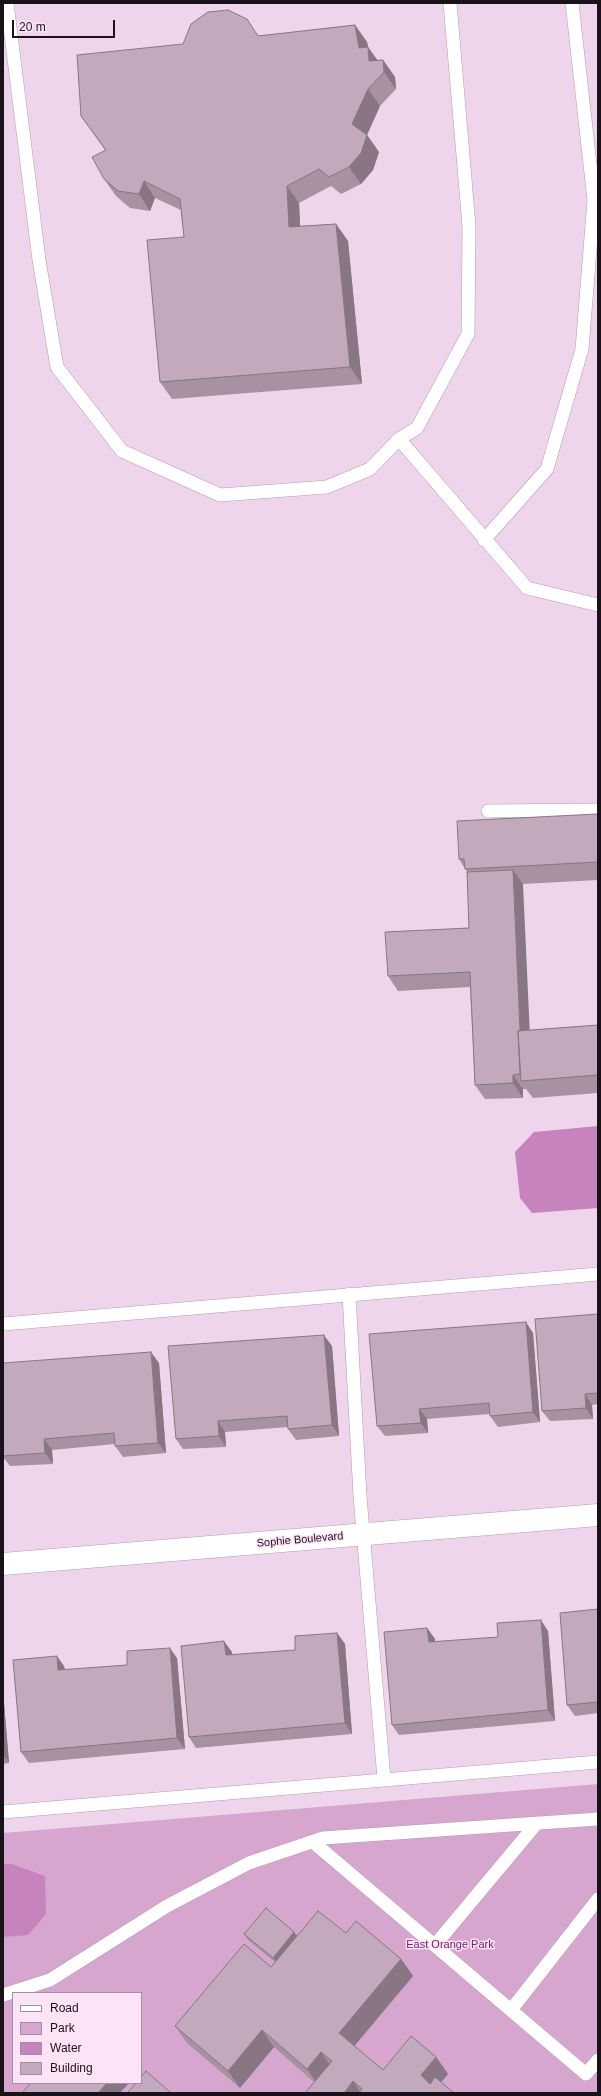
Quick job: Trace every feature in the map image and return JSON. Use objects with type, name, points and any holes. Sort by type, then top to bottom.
[{"type":"street","name":"Sophie Boulevard","points":[[3,1564],[598,1515]]},
{"type":"lane","points":[[7,3],[39,260],[57,366],[122,451],[220,495],[327,487],[370,469],[399,439],[417,428],[468,334],[469,226],[450,3]]},
{"type":"lane","points":[[484,540],[547,469],[582,349],[594,200],[572,3]]},
{"type":"lane","points":[[399,439],[484,540],[527,588],[598,605]]},
{"type":"lane","points":[[488,811],[598,810]]},
{"type":"lane","points":[[3,1324],[598,1274]]},
{"type":"lane","points":[[349,1294],[360,1496],[384,1779]]},
{"type":"lane","points":[[3,1812],[598,1762]]},
{"type":"lane","points":[[12,1992],[50,1980],[168,1906],[249,1863],[324,1838],[598,1819]]},
{"type":"lane","points":[[435,1945],[537,1823]]},
{"type":"lane","points":[[313,1842],[586,2074],[598,2060]]},
{"type":"lane","points":[[511,2010],[598,1899]]},
{"type":"green space","name":"East Orange Park","points":[[598,1784],[598,2093],[3,2093],[3,1833]]},
{"type":"water","points":[[598,1126],[598,1208],[532,1213],[520,1198],[515,1152],[534,1132]]},
{"type":"water","points":[[3,1864],[12,1864],[45,1876],[46,1914],[28,1935],[3,1937]]},
{"type":"building","points":[[228,10],[247,19],[258,36],[355,25],[359,48],[368,47],[369,61],[383,60],[384,72],[368,89],[352,124],[367,135],[361,153],[349,167],[329,177],[319,169],[287,186],[289,227],[336,224],[350,367],[160,382],[147,240],[184,237],[180,199],[144,181],[139,194],[118,191],[104,179],[92,157],[106,150],[81,116],[77,55],[183,44],[191,24],[208,12]]},
{"type":"building","points":[[598,814],[598,862],[465,869],[464,859],[459,859],[457,821]]},
{"type":"building","points":[[513,870],[520,1030],[518,1031],[520,1074],[513,1075],[513,1083],[475,1085],[470,972],[388,976],[385,932],[469,928],[467,872]]},
{"type":"building","points":[[598,1025],[598,1075],[521,1081],[518,1031]]},
{"type":"building","points":[[598,1314],[598,1393],[585,1394],[586,1408],[542,1411],[535,1319]]},
{"type":"building","points":[[526,1322],[533,1412],[490,1416],[489,1403],[419,1409],[421,1423],[377,1426],[369,1334]]},
{"type":"building","points":[[324,1335],[332,1425],[288,1429],[287,1416],[218,1421],[219,1436],[176,1439],[168,1346]]},
{"type":"building","points":[[151,1352],[158,1443],[115,1446],[114,1433],[44,1439],[45,1453],[3,1456],[3,1363]]},
{"type":"building","points":[[598,1609],[598,1702],[567,1705],[560,1613]]},
{"type":"building","points":[[541,1620],[548,1710],[392,1725],[384,1632],[427,1628],[429,1642],[498,1637],[497,1623]]},
{"type":"building","points":[[337,1633],[345,1723],[189,1737],[181,1646],[224,1641],[226,1655],[295,1650],[295,1636]]},
{"type":"building","points":[[170,1648],[177,1738],[21,1752],[13,1660],[57,1656],[58,1670],[127,1665],[127,1651]]},
{"type":"building","points":[[266,1908],[294,1932],[273,1958],[244,1934]]},
{"type":"building","points":[[318,1911],[346,1933],[356,1921],[401,1959],[339,2033],[383,2070],[411,2036],[436,2057],[421,2075],[430,2084],[435,2077],[454,2093],[359,2093],[362,2089],[353,2081],[344,2093],[305,2093],[332,2061],[321,2052],[307,2069],[262,2030],[228,2071],[175,2026],[244,1944],[271,1967]]},
{"type":"building","points":[[146,2071],[171,2093],[127,2093],[135,2084],[142,2084],[142,2076]]},
{"type":"building","points":[[30,2084],[106,2084],[98,2093],[22,2093]]}]
